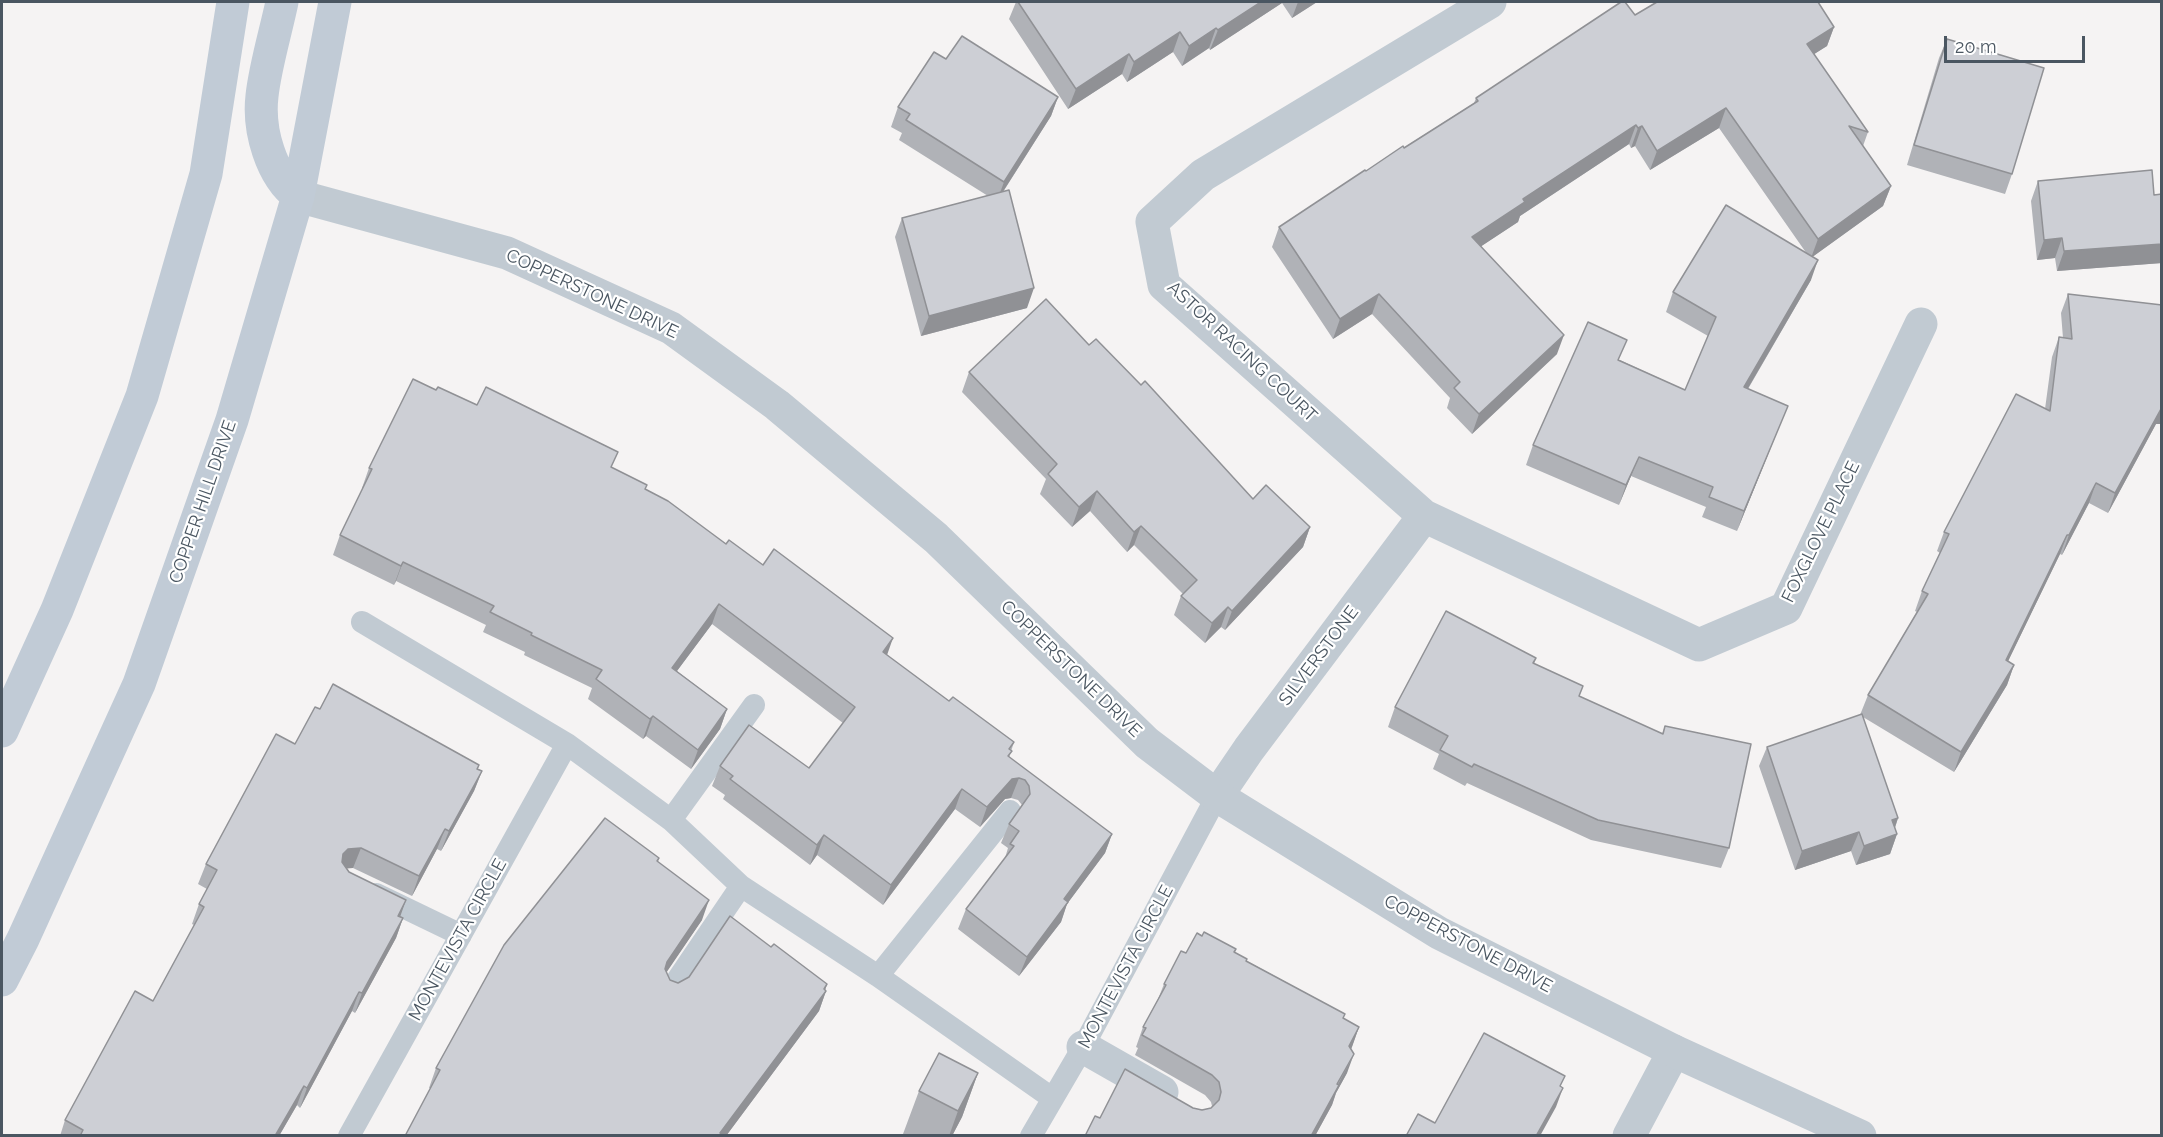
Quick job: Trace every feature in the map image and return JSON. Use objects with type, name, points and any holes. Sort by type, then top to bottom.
[{"type":"main road","points":[[2,731],[57,610],[142,396],[206,174],[233,2]]},
{"type":"main road","points":[[282,2],[262,97],[264,130],[277,173],[286,187],[298,196]]},
{"type":"main road","name":"COPPER HILL DRIVE","points":[[2,980],[140,684],[232,420],[298,196],[335,2]]},
{"type":"street","name":"ASTOR RACING COURT","points":[[1424,516],[1164,285],[1152,222],[1203,175],[1490,2]]},
{"type":"street","name":"COPPERSTONE DRIVE","points":[[298,196],[507,253],[671,328],[777,405],[936,538],[1147,743],[1217,796],[1439,933],[1674,1051],[1860,1136]]},
{"type":"street","name":"FOXGLOVE PLACE","points":[[1424,516],[1699,645],[1786,608],[1921,324]]},
{"type":"street","name":"SILVERSTONE","points":[[1217,796],[1257,737],[1424,516]]},
{"type":"street","points":[[1083,1047],[1185,1105]]},
{"type":"street","points":[[1629,1136],[1674,1051]]},
{"type":"lane","points":[[362,622],[567,744],[671,820],[741,886],[878,976],[1052,1098]]},
{"type":"lane","points":[[671,820],[754,705]]},
{"type":"lane","name":"MONTEVISTA CIRCLE","points":[[359,1133],[461,935],[567,744]]},
{"type":"lane","name":"MONTEVISTA CIRCLE","points":[[1031,1136],[1083,1047],[1217,796]]},
{"type":"lane","points":[[878,976],[1010,811]]},
{"type":"lane","points":[[359,885],[461,935]]},
{"type":"lane","points":[[671,989],[741,886]]},
{"type":"building","points":[[1018,2],[1261,2],[1189,46],[1180,32],[1134,62],[1129,54],[1076,89]]},
{"type":"building","points":[[1621,2],[1625,2],[1635,15],[1657,2],[1818,2],[1834,27],[1807,44],[1868,132],[1849,126],[1891,186],[1818,239],[1726,108],[1657,151],[1642,126],[1638,128],[1636,125],[1523,199],[1525,202],[1472,237],[1564,335],[1479,414],[1454,388],[1460,382],[1379,294],[1340,319],[1279,227],[1365,170],[1478,101],[1476,98]]},
{"type":"building","points":[[962,36],[1058,97],[1004,182],[906,120],[910,114],[898,107],[934,52],[946,59]]},
{"type":"building","points":[[1947,39],[2044,68],[2012,174],[1914,145]]},
{"type":"building","points":[[2152,170],[2154,195],[2162,194],[2162,244],[2064,251],[2062,238],[2044,240],[2038,181]]},
{"type":"building","points":[[1009,190],[1034,288],[929,316],[902,218]]},
{"type":"building","points":[[1726,205],[1818,260],[1744,387],[1788,406],[1744,511],[1709,497],[1713,487],[1639,457],[1626,485],[1533,445],[1588,322],[1627,340],[1618,360],[1685,390],[1716,317],[1673,292]]},
{"type":"building","points":[[2068,294],[2162,305],[2162,407],[2115,493],[2096,483],[2067,535],[2006,660],[2014,665],[1961,752],[1868,695],[1928,594],[1922,591],[1949,534],[1944,532],[2016,394],[2050,411],[2059,337],[2072,339]]},
{"type":"building","points":[[1046,299],[1089,345],[1096,339],[1141,385],[1145,381],[1253,499],[1266,485],[1310,527],[1232,611],[1228,607],[1212,623],[1181,596],[1197,580],[1141,526],[1134,532],[1097,491],[1079,507],[1048,474],[1057,464],[969,372]]},
{"type":"building","points":[[413,379],[436,390],[438,387],[477,405],[486,387],[618,452],[611,467],[647,485],[645,489],[668,501],[726,544],[729,540],[763,565],[774,549],[893,638],[883,652],[949,701],[953,697],[1014,742],[1009,749],[1012,751],[1008,756],[1112,834],[1064,899],[1068,902],[1027,957],[966,909],[1014,846],[1010,844],[1019,831],[1009,824],[1030,794],[1025,780],[1012,779],[987,807],[962,789],[891,885],[824,835],[817,845],[730,779],[733,776],[720,766],[749,725],[809,768],[855,707],[719,604],[672,668],[727,709],[698,750],[653,716],[650,719],[596,679],[602,670],[490,612],[494,606],[403,562],[401,566],[340,535],[372,469],[369,468]]},
{"type":"building","points":[[1446,611],[1536,658],[1533,663],[1583,686],[1579,696],[1663,734],[1665,726],[1751,744],[1729,848],[1598,820],[1474,764],[1472,767],[1440,750],[1448,736],[1395,707]]},
{"type":"building","points":[[333,684],[479,765],[477,769],[482,771],[449,831],[445,829],[419,876],[361,848],[348,849],[343,854],[342,862],[349,872],[406,900],[398,916],[403,918],[362,993],[359,992],[307,1088],[304,1086],[275,1136],[80,1136],[83,1130],[65,1120],[135,991],[153,1001],[204,907],[199,904],[217,870],[206,864],[276,734],[295,744],[315,707],[320,709]]},
{"type":"building","points":[[1862,714],[1898,818],[1892,820],[1897,834],[1864,846],[1859,832],[1802,851],[1767,747]]},
{"type":"building","points":[[605,818],[659,858],[657,861],[709,900],[667,962],[665,969],[670,980],[678,983],[689,977],[730,916],[771,947],[774,944],[827,984],[824,989],[826,991],[720,1133],[726,1136],[405,1136],[440,1070],[436,1068],[504,945]]},
{"type":"building","points":[[1204,932],[1236,949],[1234,952],[1247,959],[1246,961],[1345,1014],[1343,1018],[1359,1027],[1349,1046],[1354,1054],[1311,1136],[1085,1136],[1095,1116],[1100,1118],[1125,1069],[1193,1108],[1202,1110],[1211,1108],[1219,1100],[1221,1092],[1219,1082],[1212,1075],[1142,1035],[1146,1028],[1143,1027],[1181,951],[1186,953],[1197,933],[1202,936]]},
{"type":"building","points":[[1484,1033],[1565,1076],[1560,1086],[1563,1088],[1536,1136],[1406,1136],[1418,1114],[1435,1123]]},
{"type":"building","points":[[939,1053],[978,1073],[958,1111],[919,1091]]}]
